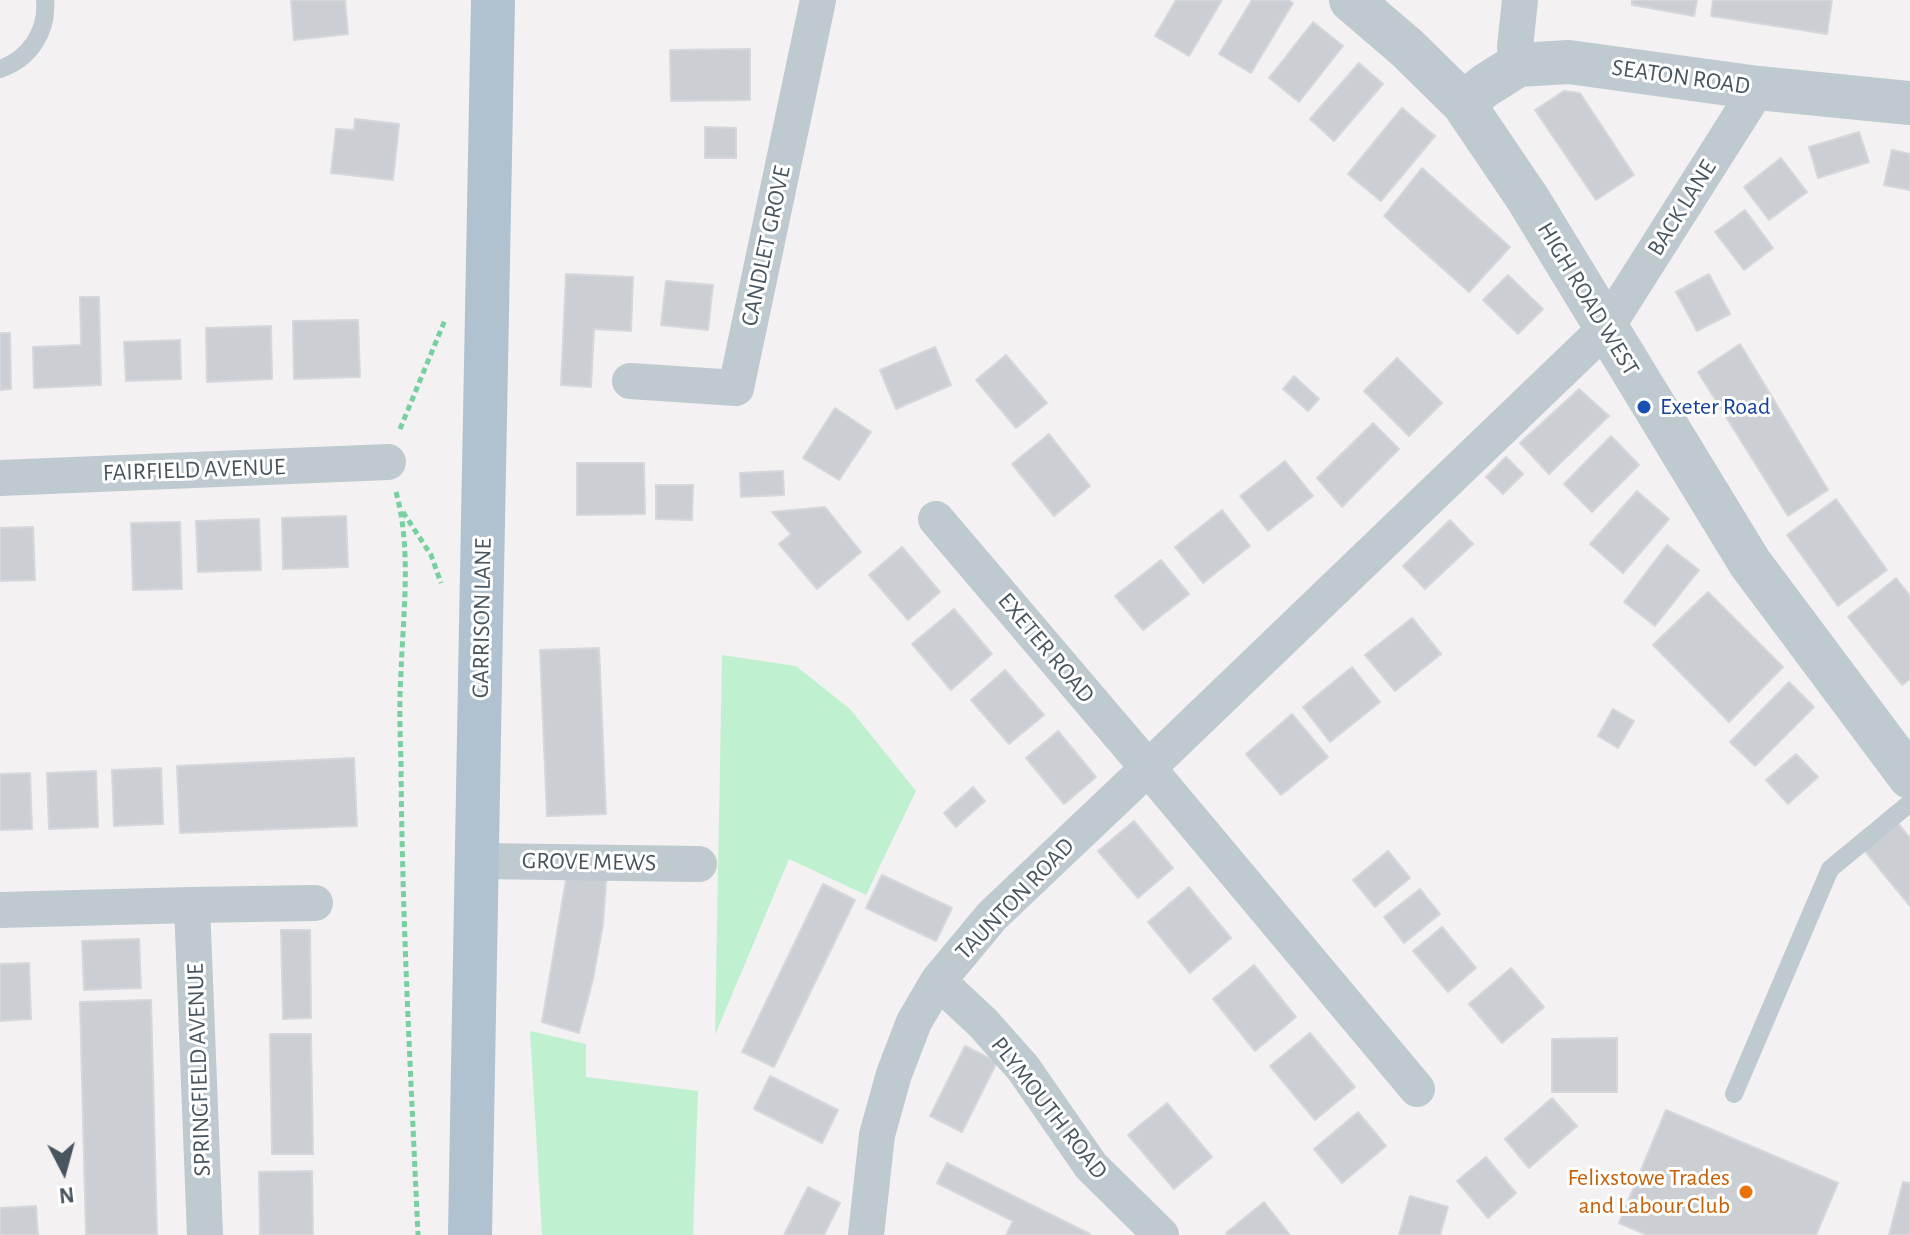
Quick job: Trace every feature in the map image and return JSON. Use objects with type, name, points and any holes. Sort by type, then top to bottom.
[{"type":"main road","name":"GARRISON LANE","points":[[470,1235],[493,0]]},
{"type":"street","name":"CANDLET GROVE","points":[[630,381],[736,388],[818,0]]},
{"type":"street","name":"HIGH ROAD WEST","points":[[1351,0],[1407,48],[1463,103],[1528,199],[1750,563],[1910,777]]},
{"type":"street","points":[[1518,65],[1515,47],[1520,0]]},
{"type":"street","name":"SEATON ROAD","points":[[1463,103],[1518,65],[1569,62],[1758,88],[1910,103]]},
{"type":"street","name":"BACK LANE","points":[[1606,328],[1758,88]]},
{"type":"street","points":[[1148,768],[1606,328]]},
{"type":"street","name":"FAIRFIELD AVENUE","points":[[0,478],[388,462]]},
{"type":"street","name":"EXETER ROAD","points":[[936,519],[1417,1089]]},
{"type":"street","name":"TAUNTON ROAD","points":[[866,1235],[877,1135],[894,1074],[914,1022],[938,981],[992,916],[1148,768]]},
{"type":"street","name":"GROVE MEWS","points":[[479,861],[699,864]]},
{"type":"street","points":[[0,910],[315,903]]},
{"type":"street","name":"SPRINGFIELD AVENUE","points":[[192,905],[205,1235]]},
{"type":"street","name":"PLYMOUTH ROAD","points":[[938,981],[983,1023],[1023,1068],[1091,1166],[1161,1235]]},
{"type":"lane","points":[[0,69],[15,64],[32,47],[43,28],[45,0]]},
{"type":"lane","points":[[1734,1094],[1830,869],[1910,803]]},
{"type":"path","points":[[418,1235],[407,1026],[401,766],[400,675],[405,607],[403,546],[401,509],[388,462],[449,312]]},
{"type":"green space","points":[[722,655],[796,666],[850,709],[916,791],[866,895],[789,859],[715,1035]]},
{"type":"green space","points":[[530,1031],[586,1044],[586,1077],[698,1091],[693,1235],[542,1235]]},
{"type":"building","points":[[291,0],[345,0],[348,34],[294,40]]},
{"type":"building","points":[[1176,0],[1222,0],[1189,56],[1155,36]]},
{"type":"building","points":[[1252,0],[1288,0],[1293,3],[1251,73],[1219,54]]},
{"type":"building","points":[[1632,0],[1697,0],[1694,16],[1632,5]]},
{"type":"building","points":[[1713,0],[1832,0],[1827,34],[1711,16]]},
{"type":"building","points":[[1313,22],[1343,46],[1299,102],[1269,78]]},
{"type":"building","points":[[750,49],[750,100],[671,101],[670,50]]},
{"type":"building","points":[[1359,63],[1383,84],[1334,141],[1310,119]]},
{"type":"building","points":[[1564,91],[1580,93],[1634,175],[1596,200],[1535,110]]},
{"type":"building","points":[[1402,108],[1435,136],[1381,201],[1348,174]]},
{"type":"building","points":[[355,119],[399,124],[393,180],[331,173],[336,129],[354,130]]},
{"type":"building","points":[[705,127],[736,128],[736,158],[705,158]]},
{"type":"building","points":[[1859,132],[1869,162],[1818,178],[1809,147]]},
{"type":"building","points":[[1892,150],[1910,154],[1910,190],[1884,185]]},
{"type":"building","points":[[1781,158],[1807,192],[1769,220],[1744,187]]},
{"type":"building","points":[[1422,168],[1510,247],[1469,292],[1384,216]]},
{"type":"building","points":[[1745,210],[1773,248],[1744,270],[1715,232]]},
{"type":"building","points":[[566,274],[633,277],[631,331],[594,329],[591,387],[561,385]]},
{"type":"building","points":[[1709,274],[1730,314],[1697,331],[1676,292]]},
{"type":"building","points":[[1508,275],[1543,309],[1518,334],[1483,300]]},
{"type":"building","points":[[666,281],[713,285],[708,330],[661,325]]},
{"type":"building","points":[[80,297],[99,297],[101,385],[34,388],[33,347],[81,345]]},
{"type":"building","points":[[358,320],[360,377],[294,379],[293,321]]},
{"type":"building","points":[[271,326],[272,379],[207,382],[206,328]]},
{"type":"building","points":[[0,333],[10,333],[11,389],[0,390]]},
{"type":"building","points":[[180,340],[181,379],[126,381],[124,342]]},
{"type":"building","points":[[1740,344],[1828,490],[1788,516],[1698,372]]},
{"type":"building","points":[[935,347],[951,385],[896,409],[880,370]]},
{"type":"building","points":[[1006,355],[1047,403],[1016,428],[976,380]]},
{"type":"building","points":[[1397,358],[1442,403],[1409,436],[1364,391]]},
{"type":"building","points":[[1294,376],[1319,399],[1308,411],[1283,389]]},
{"type":"building","points":[[1579,389],[1609,416],[1549,474],[1520,443]]},
{"type":"building","points":[[835,408],[871,432],[839,480],[803,458]]},
{"type":"building","points":[[1373,423],[1399,449],[1342,507],[1317,478]]},
{"type":"building","points":[[1049,434],[1090,486],[1054,516],[1012,464]]},
{"type":"building","points":[[1611,436],[1639,465],[1592,512],[1564,484]]},
{"type":"building","points":[[1506,457],[1523,474],[1503,494],[1486,477]]},
{"type":"building","points":[[1285,461],[1313,496],[1268,531],[1240,496]]},
{"type":"building","points":[[577,463],[644,463],[645,514],[577,515]]},
{"type":"building","points":[[783,471],[784,495],[741,497],[740,473]]},
{"type":"building","points":[[656,485],[693,485],[692,520],[656,519]]},
{"type":"building","points":[[1637,491],[1669,519],[1623,573],[1590,544]]},
{"type":"building","points":[[1836,499],[1887,570],[1838,606],[1787,535]]},
{"type":"building","points":[[825,507],[861,552],[817,589],[779,544],[791,534],[772,512]]},
{"type":"building","points":[[1222,510],[1250,546],[1203,583],[1175,547]]},
{"type":"building","points":[[346,516],[348,567],[283,569],[282,518]]},
{"type":"building","points":[[259,519],[261,570],[198,572],[196,521]]},
{"type":"building","points":[[1450,520],[1473,544],[1425,589],[1403,566]]},
{"type":"building","points":[[180,522],[182,589],[133,590],[131,523]]},
{"type":"building","points":[[33,527],[35,580],[0,581],[0,528]]},
{"type":"building","points":[[1667,545],[1699,570],[1655,626],[1624,602]]},
{"type":"building","points":[[902,547],[940,592],[908,620],[869,575]]},
{"type":"building","points":[[1161,560],[1189,594],[1143,630],[1115,596]]},
{"type":"building","points":[[1896,578],[1910,596],[1910,679],[1902,685],[1848,617]]},
{"type":"building","points":[[1708,592],[1783,667],[1729,722],[1653,645]]},
{"type":"building","points":[[954,609],[992,654],[951,690],[912,644]]},
{"type":"building","points":[[1412,618],[1441,654],[1395,691],[1365,655]]},
{"type":"building","points":[[599,648],[606,814],[547,816],[540,650]]},
{"type":"building","points":[[1352,667],[1380,702],[1330,742],[1303,707]]},
{"type":"building","points":[[1005,670],[1044,715],[1009,744],[971,700]]},
{"type":"building","points":[[1789,682],[1814,707],[1755,766],[1730,742]]},
{"type":"building","points":[[1613,709],[1634,721],[1618,748],[1598,736]]},
{"type":"building","points":[[1292,714],[1328,757],[1281,795],[1246,754]]},
{"type":"building","points":[[1058,731],[1096,777],[1064,804],[1026,758]]},
{"type":"building","points":[[1796,754],[1818,777],[1788,804],[1766,780]]},
{"type":"building","points":[[354,758],[357,826],[180,833],[177,766]]},
{"type":"building","points":[[161,768],[163,824],[114,826],[112,770]]},
{"type":"building","points":[[96,771],[98,827],[49,829],[47,773]]},
{"type":"building","points":[[30,773],[32,829],[0,830],[0,774]]},
{"type":"building","points":[[973,787],[985,801],[956,827],[944,813]]},
{"type":"building","points":[[1134,821],[1173,868],[1138,898],[1098,851]]},
{"type":"building","points":[[1897,822],[1910,838],[1910,906],[1864,850]]},
{"type":"building","points":[[1388,851],[1410,878],[1375,907],[1353,880]]},
{"type":"building","points":[[568,868],[607,868],[603,924],[579,1033],[542,1022]]},
{"type":"building","points":[[882,875],[952,908],[936,941],[866,908]]},
{"type":"building","points":[[823,884],[855,900],[774,1067],[742,1052]]},
{"type":"building","points":[[1189,887],[1231,938],[1190,973],[1148,922]]},
{"type":"building","points":[[1420,889],[1440,914],[1404,943],[1384,917]]},
{"type":"building","points":[[1442,927],[1476,968],[1448,992],[1413,951]]},
{"type":"building","points":[[281,930],[310,930],[311,1018],[283,1019]]},
{"type":"building","points":[[139,939],[141,988],[84,990],[82,941]]},
{"type":"building","points":[[29,963],[31,1019],[0,1021],[0,964]]},
{"type":"building","points":[[1254,965],[1296,1017],[1255,1051],[1213,999]]},
{"type":"building","points":[[1511,968],[1544,1007],[1502,1043],[1469,1004]]},
{"type":"building","points":[[151,1000],[157,1235],[86,1235],[80,1002]]},
{"type":"building","points":[[1310,1033],[1355,1087],[1315,1120],[1270,1066]]},
{"type":"building","points":[[270,1034],[311,1034],[313,1154],[272,1154]]},
{"type":"building","points":[[1617,1038],[1617,1092],[1552,1092],[1552,1039]]},
{"type":"building","points":[[965,1046],[997,1062],[962,1132],[930,1116]]},
{"type":"building","points":[[770,1076],[838,1110],[822,1143],[754,1109]]},
{"type":"building","points":[[1552,1098],[1577,1126],[1529,1168],[1505,1139]]},
{"type":"building","points":[[1167,1103],[1212,1157],[1174,1189],[1128,1135]]},
{"type":"building","points":[[1666,1110],[1838,1183],[1816,1235],[1647,1235],[1619,1223]]},
{"type":"building","points":[[1358,1112],[1386,1146],[1342,1183],[1314,1149]]},
{"type":"building","points":[[1486,1157],[1516,1193],[1488,1218],[1457,1181]]},
{"type":"building","points":[[947,1163],[1090,1234],[1006,1235],[1013,1221],[937,1183]]},
{"type":"building","points":[[312,1171],[313,1235],[260,1235],[259,1172]]},
{"type":"building","points":[[1903,1182],[1910,1183],[1910,1235],[1889,1235]]},
{"type":"building","points":[[808,1187],[840,1203],[824,1235],[784,1235]]},
{"type":"building","points":[[1410,1196],[1448,1207],[1440,1235],[1399,1235]]},
{"type":"building","points":[[1264,1202],[1290,1235],[1227,1235],[1226,1233]]},
{"type":"building","points":[[36,1206],[38,1235],[0,1235],[0,1208]]},
{"type":"place","name":"Exeter Road","points":[[1644,407]]},
{"type":"place","name":"Felixstowe Trades and Labour Club","points":[[1746,1192]]}]
